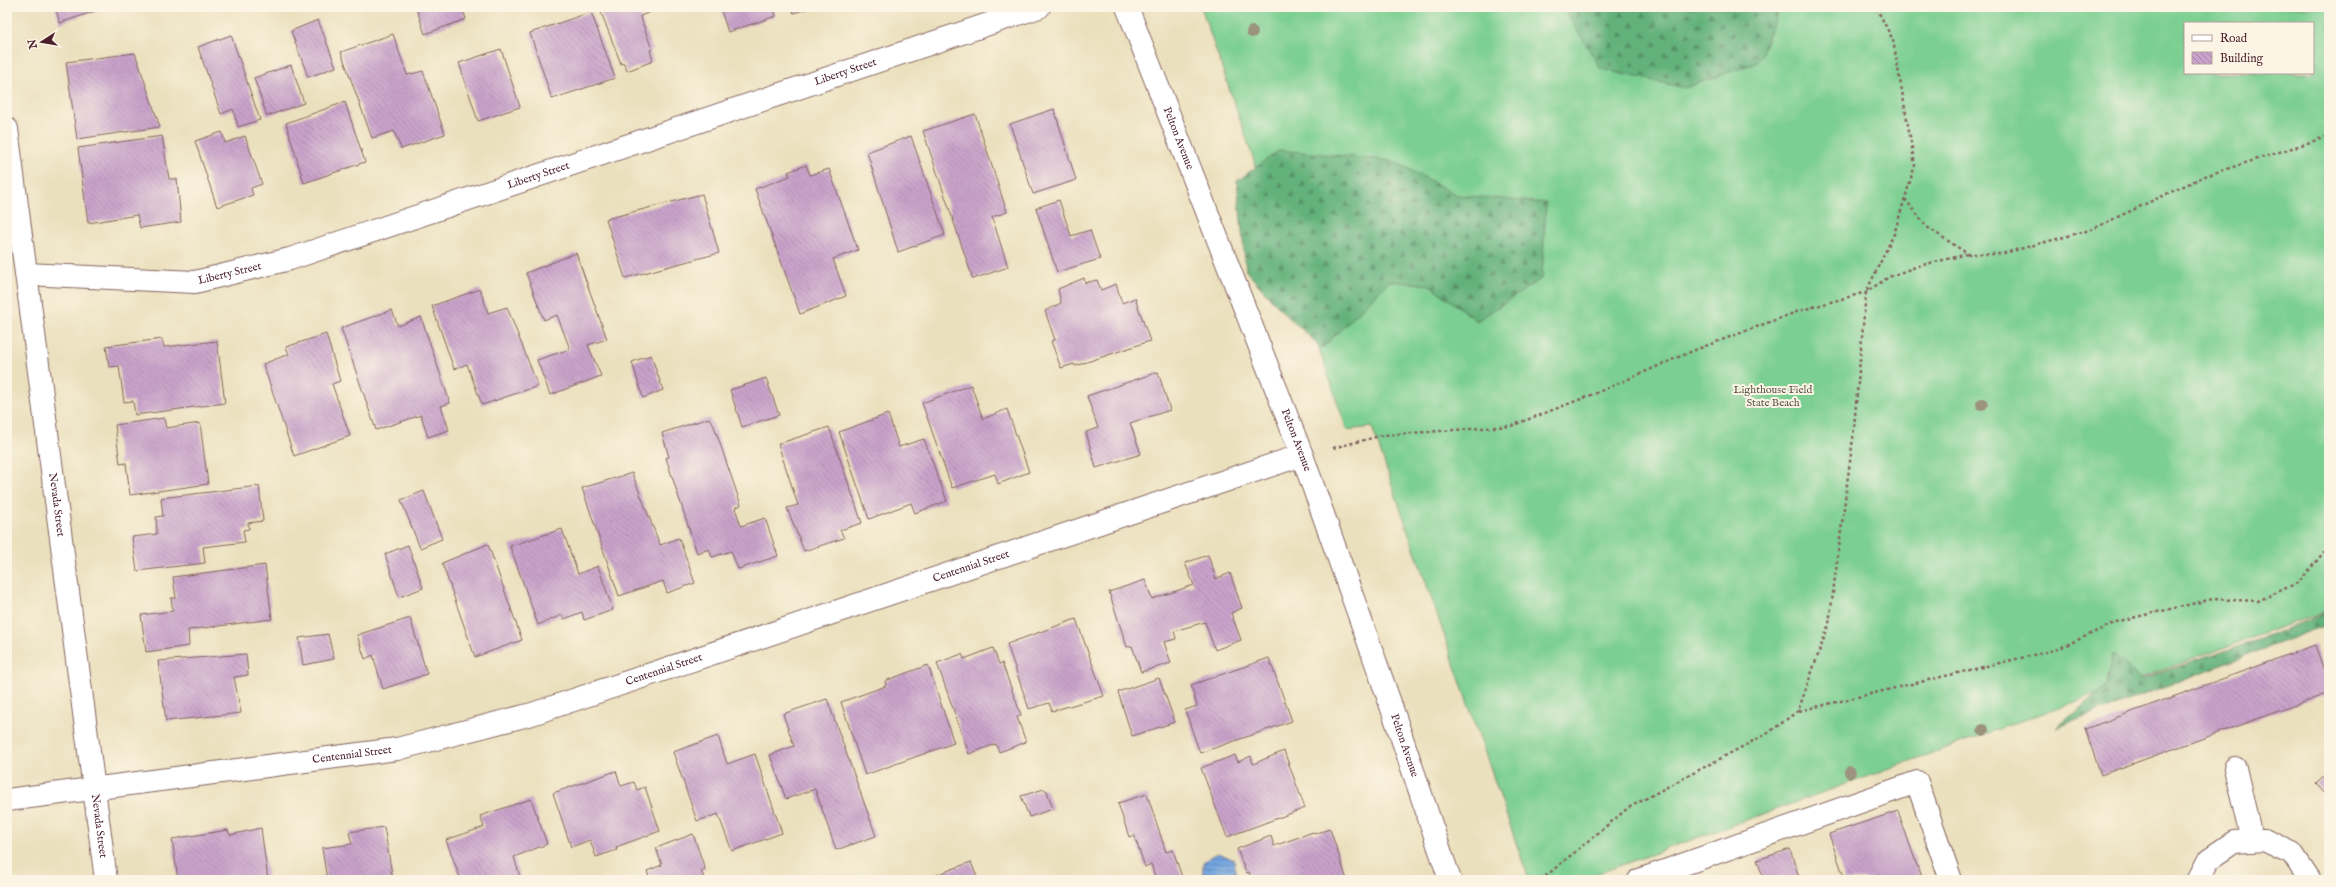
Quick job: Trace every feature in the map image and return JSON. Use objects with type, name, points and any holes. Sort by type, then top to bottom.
[{"type":"street","name":"Liberty Street","points":[[26,274],[195,282],[290,259],[1039,7]]},
{"type":"street","name":"Pelton Avenue","points":[[1127,7],[1302,455],[1387,694],[1450,880]]},
{"type":"street","name":"Nevada Street","points":[[7,129],[12,198],[26,274],[106,880]]},
{"type":"street","name":"Centennial Street","points":[[7,800],[93,787],[397,749],[532,714],[1302,455]]},
{"type":"street","points":[[2235,768],[2252,841]]},
{"type":"street","points":[[1639,880],[1917,782],[1951,880]]},
{"type":"street","points":[[2198,880],[2209,859],[2234,842],[2264,840],[2292,853],[2310,880]]},
{"type":"path","points":[[1798,712],[1829,624],[1852,438],[1866,292],[1894,234],[1915,165],[1893,40],[1876,7]]},
{"type":"path","points":[[1302,455],[1384,435],[1511,426],[1594,394],[1695,350],[1799,311],[1866,292],[1889,277],[1903,272],[1968,254],[2001,254],[2090,230],[2205,176],[2329,136]]},
{"type":"path","points":[[1904,199],[1927,227],[1968,254]]},
{"type":"path","points":[[1541,880],[1628,808],[1768,734],[1798,712],[2058,649],[2119,621],[2213,599],[2258,601],[2299,582],[2329,546]]},
{"type":"green space","name":"Lighthouse Field State Beach","points":[[1201,7],[2329,7],[2329,610],[1580,880],[1529,880],[1372,427],[1347,430]]},
{"type":"green space","points":[[1563,7],[1780,7],[1758,62],[1685,88],[1601,69]]},
{"type":"green space","points":[[1280,150],[1394,161],[1457,195],[1546,203],[1542,278],[1477,321],[1430,285],[1390,281],[1322,348],[1283,312],[1246,271],[1237,181]]},
{"type":"green space","points":[[2329,611],[2329,624],[2056,728],[2107,686],[2112,654],[2141,679],[2267,637]]},
{"type":"water","points":[[1219,853],[1234,860],[1237,880],[1203,880],[1203,863],[1211,856]]},
{"type":"building","points":[[55,7],[107,7],[60,23]]},
{"type":"building","points":[[416,7],[462,7],[466,19],[425,34]]},
{"type":"building","points":[[599,7],[655,7],[656,10],[640,16],[652,49],[650,50],[653,61],[627,71],[624,63],[621,64]]},
{"type":"building","points":[[720,7],[773,7],[776,16],[728,32]]},
{"type":"building","points":[[791,7],[812,7],[794,13]]},
{"type":"building","points":[[591,12],[615,78],[552,99],[530,33]]},
{"type":"building","points":[[318,20],[336,67],[308,77],[291,31]]},
{"type":"building","points":[[393,34],[407,75],[423,71],[445,134],[401,149],[394,131],[372,138],[341,52]]},
{"type":"building","points":[[231,35],[260,120],[238,127],[233,109],[221,114],[198,47]]},
{"type":"building","points":[[501,49],[520,107],[478,121],[459,63]]},
{"type":"building","points":[[135,53],[160,127],[77,139],[66,62]]},
{"type":"building","points":[[291,65],[304,103],[267,116],[254,78]]},
{"type":"building","points":[[345,102],[365,162],[304,183],[286,123]]},
{"type":"building","points":[[1054,109],[1076,180],[1033,194],[1010,124]]},
{"type":"building","points":[[975,114],[1007,212],[992,217],[1008,267],[973,279],[923,131]]},
{"type":"building","points":[[222,132],[225,143],[245,136],[262,184],[251,188],[253,195],[217,207],[195,141]]},
{"type":"building","points":[[162,136],[169,179],[177,179],[181,222],[140,228],[137,215],[88,223],[78,148]]},
{"type":"building","points":[[911,136],[945,235],[898,252],[867,152]]},
{"type":"building","points":[[806,165],[810,175],[829,169],[858,250],[833,259],[846,296],[800,314],[755,189],[790,176],[788,172]]},
{"type":"building","points":[[702,194],[719,253],[625,278],[606,219]]},
{"type":"building","points":[[1059,200],[1071,236],[1090,230],[1100,259],[1057,272],[1036,208]]},
{"type":"building","points":[[576,253],[607,339],[588,345],[601,376],[550,395],[537,360],[570,349],[557,315],[544,320],[526,273]]},
{"type":"building","points":[[1084,278],[1085,283],[1097,280],[1101,290],[1116,284],[1122,303],[1135,298],[1150,341],[1075,366],[1074,364],[1061,368],[1051,341],[1055,340],[1045,311],[1061,303],[1058,289]]},
{"type":"building","points":[[480,289],[488,313],[507,307],[538,386],[482,405],[467,364],[454,369],[432,306]]},
{"type":"building","points":[[392,310],[398,326],[421,317],[450,403],[441,406],[449,430],[428,437],[421,415],[376,430],[341,328]]},
{"type":"building","points":[[326,334],[340,381],[332,384],[350,436],[294,456],[263,364],[289,354],[286,347]]},
{"type":"building","points":[[162,339],[164,347],[217,341],[225,403],[135,415],[133,401],[124,402],[119,366],[109,367],[106,346]]},
{"type":"building","points":[[651,355],[663,390],[643,398],[632,362]]},
{"type":"building","points":[[1158,372],[1170,410],[1130,423],[1141,454],[1096,468],[1086,432],[1098,428],[1087,396]]},
{"type":"building","points":[[766,378],[779,415],[742,427],[730,390]]},
{"type":"building","points":[[971,385],[983,419],[1007,409],[1029,472],[998,484],[995,474],[952,488],[922,403]]},
{"type":"building","points":[[888,414],[899,447],[924,439],[947,501],[915,513],[911,503],[869,519],[839,432]]},
{"type":"building","points":[[164,418],[166,428],[200,423],[208,484],[130,495],[126,463],[120,464],[115,425]]},
{"type":"building","points":[[709,418],[714,426],[741,505],[735,508],[741,526],[765,518],[778,556],[738,569],[731,551],[712,557],[709,549],[697,553],[666,458],[669,457],[662,433]]},
{"type":"building","points":[[829,427],[862,523],[840,530],[844,538],[804,551],[787,508],[798,505],[778,444]]},
{"type":"building","points":[[632,473],[660,545],[679,538],[695,583],[667,593],[663,581],[619,596],[582,488]]},
{"type":"building","points":[[259,486],[263,521],[248,523],[249,529],[243,530],[245,542],[203,547],[205,563],[137,571],[132,537],[157,534],[156,517],[163,516],[161,498]]},
{"type":"building","points":[[424,491],[442,539],[420,548],[401,500]]},
{"type":"building","points":[[562,529],[578,574],[598,566],[613,610],[584,620],[582,612],[564,619],[562,615],[538,625],[510,546]]},
{"type":"building","points":[[488,544],[522,640],[475,657],[442,563]]},
{"type":"building","points":[[408,545],[423,588],[399,597],[385,554]]},
{"type":"building","points":[[1208,555],[1216,579],[1230,573],[1242,608],[1231,613],[1241,640],[1215,650],[1205,622],[1174,631],[1176,639],[1164,642],[1171,663],[1141,672],[1132,646],[1127,647],[1109,592],[1145,580],[1152,599],[1194,585],[1185,563]]},
{"type":"building","points":[[265,565],[272,619],[188,630],[189,646],[146,652],[141,615],[173,611],[171,598],[176,598],[173,577]]},
{"type":"building","points":[[410,618],[427,674],[383,689],[373,655],[365,659],[357,635]]},
{"type":"building","points":[[1076,619],[1104,696],[1052,711],[1049,703],[1029,709],[1007,644]]},
{"type":"building","points":[[328,634],[334,659],[303,665],[299,638]]},
{"type":"building","points":[[2315,645],[2329,684],[2329,693],[2101,775],[2085,729]]},
{"type":"building","points":[[993,648],[999,664],[1002,663],[1021,715],[1017,717],[1026,742],[999,752],[996,744],[969,754],[937,663],[962,654],[964,659]]},
{"type":"building","points":[[246,654],[248,675],[234,677],[241,713],[166,721],[158,661]]},
{"type":"building","points":[[1269,658],[1292,721],[1200,753],[1185,710],[1197,706],[1191,685]]},
{"type":"building","points":[[928,665],[954,743],[865,775],[841,702],[886,686],[885,681]]},
{"type":"building","points":[[1159,678],[1175,722],[1132,736],[1118,692]]},
{"type":"building","points":[[827,699],[876,836],[836,850],[815,789],[786,799],[770,755],[794,746],[783,714]]},
{"type":"building","points":[[718,736],[727,764],[755,754],[782,833],[732,851],[718,814],[697,821],[673,752]]},
{"type":"building","points":[[1284,751],[1305,808],[1227,837],[1201,768],[1235,755],[1238,762],[1251,756],[1253,764]]},
{"type":"building","points":[[616,771],[621,786],[634,782],[637,790],[645,787],[660,831],[616,847],[617,850],[596,857],[590,840],[571,847],[553,793]]},
{"type":"building","points":[[2329,772],[2329,798],[2316,784]]},
{"type":"building","points":[[1044,789],[1047,791],[1053,809],[1029,817],[1021,796]]},
{"type":"building","points":[[1147,794],[1166,852],[1173,850],[1183,880],[1156,880],[1151,864],[1145,867],[1134,835],[1129,837],[1118,803]]},
{"type":"building","points":[[531,799],[547,844],[514,857],[521,880],[461,880],[446,840],[484,827],[480,816]]},
{"type":"building","points":[[1898,811],[1922,880],[1845,880],[1829,834]]},
{"type":"building","points":[[384,827],[393,880],[327,880],[322,848],[352,844],[349,832]]},
{"type":"building","points":[[261,828],[268,880],[178,880],[172,839],[228,830],[230,835]]},
{"type":"building","points":[[1330,829],[1347,880],[1252,880],[1249,872],[1246,873],[1237,849],[1271,836],[1274,846],[1313,832],[1314,834]]},
{"type":"building","points":[[693,834],[705,869],[701,871],[705,880],[650,880],[647,871],[662,865],[656,848]]},
{"type":"building","points":[[1790,849],[1800,880],[1764,880],[1757,860]]},
{"type":"building","points":[[971,862],[978,880],[938,880],[936,875]]}]
